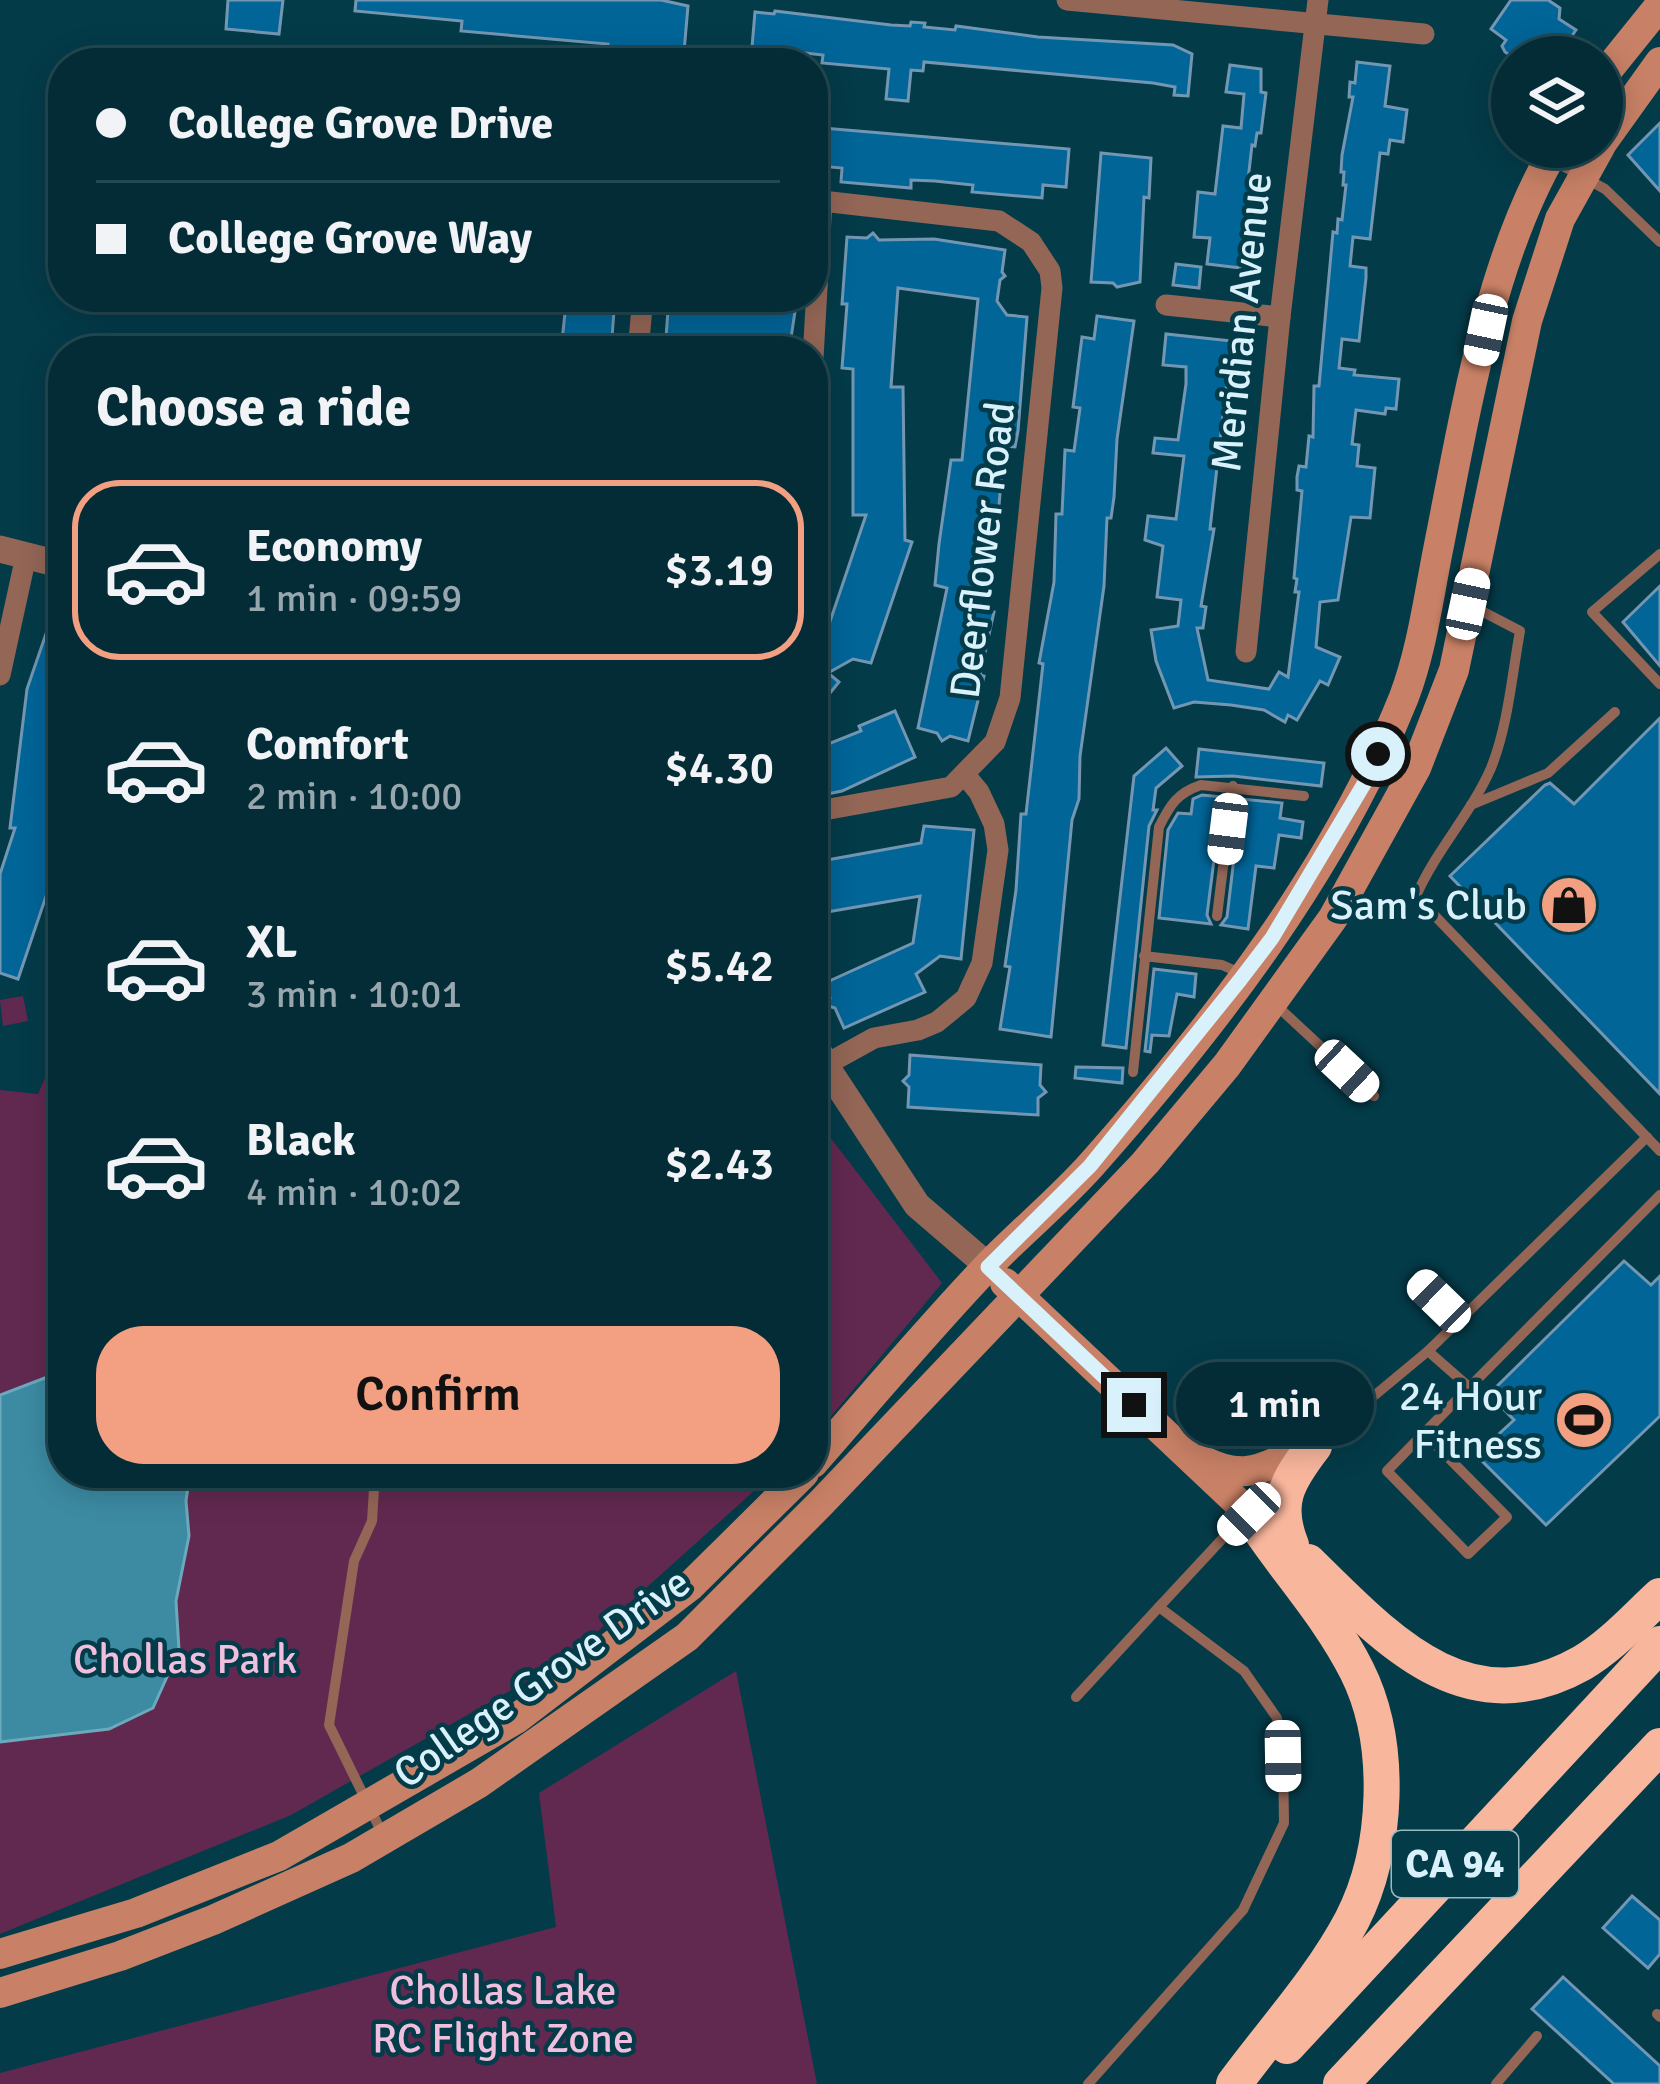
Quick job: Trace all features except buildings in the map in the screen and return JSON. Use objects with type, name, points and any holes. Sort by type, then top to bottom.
[{"type":"highway","points":[[1291,1545],[1282,1506],[1290,1482],[1314,1446]]},
{"type":"highway","points":[[1249,1514],[1291,1545],[1393,1644],[1448,1675],[1479,1682],[1530,1680],[1581,1663],[1660,1596]]},
{"type":"highway","points":[[1234,2084],[1352,1920],[1375,1849],[1380,1804],[1373,1719],[1360,1676],[1315,1599],[1276,1556],[1249,1514]]},
{"type":"highway","name":"CA 94","points":[[1251,2084],[1660,1644]]},
{"type":"highway","name":"CA 94","points":[[1341,2084],[1660,1746]]},
{"type":"main road","points":[[1623,49],[1656,4]]},
{"type":"main road","name":"College Grove Drive","points":[[1623,114],[1660,62]]},
{"type":"main road","points":[[828,1446],[988,1267],[1090,1166],[1272,938],[1364,784],[1406,693],[1495,287],[1547,168]]},
{"type":"main road","name":"College Grove Drive","points":[[0,1993],[213,1920],[351,1858],[479,1783],[687,1637],[832,1493],[1183,1118],[1334,918],[1416,768],[1454,670],[1527,320],[1561,219],[1587,168]]},
{"type":"main road","points":[[1273,1002],[1268,989],[1272,971],[1316,900],[1316,864]]},
{"type":"main road","points":[[1183,1118],[1187,1094],[1198,1074],[1246,1006],[1244,974]]},
{"type":"main road","points":[[988,1267],[1249,1514]]},
{"type":"main road","points":[[1180,1449],[1222,1470],[1247,1475],[1314,1446]]},
{"type":"main road","name":"College Grove Drive","points":[[0,1954],[136,1913],[279,1856],[534,1706],[690,1586],[789,1488]]},
{"type":"street","points":[[1067,0],[1424,34]]},
{"type":"street","name":"Meridian Avenue","points":[[1246,652],[1318,0]]},
{"type":"street","name":"Deerflower Road","points":[[828,201],[999,220],[1031,242],[1050,272],[1010,698],[995,742],[965,775]]},
{"type":"street","points":[[1166,305],[1280,317]]},
{"type":"street","points":[[0,674],[13,553],[48,561]]},
{"type":"street","points":[[828,809],[952,787],[965,775],[980,792],[994,824],[998,850],[982,963],[966,998],[937,1022],[918,1030],[828,1050]]},
{"type":"street","points":[[828,1066],[917,1205],[988,1267]]},
{"type":"lane","points":[[1571,168],[1606,189],[1660,242]]},
{"type":"lane","points":[[1660,554],[1592,612],[1660,684]]},
{"type":"lane","points":[[1468,604],[1520,631],[1497,751],[1471,805],[1431,861],[1416,896],[1660,1151]]},
{"type":"lane","points":[[1471,805],[1548,773],[1615,712]]},
{"type":"lane","points":[[1133,1072],[1160,827],[1171,802],[1201,785],[1304,796]]},
{"type":"lane","points":[[1217,916],[1233,786]]},
{"type":"lane","points":[[1144,956],[1222,965],[1244,974]]},
{"type":"lane","points":[[1273,1002],[1374,1096]]},
{"type":"lane","points":[[1076,1697],[1283,1472],[1429,1351],[1647,1137]]},
{"type":"lane","points":[[1424,1432],[1507,1517],[1468,1554],[1387,1471],[1424,1432],[1660,1195]]},
{"type":"lane","points":[[1419,1282],[1460,1321]]},
{"type":"lane","points":[[1429,1351],[1469,1388]]},
{"type":"lane","points":[[374,1488],[372,1521],[354,1561],[329,1726],[385,1838]]},
{"type":"lane","points":[[1088,2084],[1243,1910],[1284,1823],[1277,1718],[1244,1671],[1159,1607]]},
{"type":"lane","points":[[1496,2084],[1538,2036]]},
{"type":"green space","points":[[23,996],[28,1021],[3,1026],[0,1000]]},
{"type":"green space","name":"Chollas Park","points":[[48,1071],[48,1488],[757,1488],[568,1658],[291,1815],[0,1934],[0,1090],[38,1094]]},
{"type":"green space","points":[[828,1135],[942,1283],[828,1420]]},
{"type":"green space","name":"Chollas Lake RC Flight Zone","points":[[736,1671],[817,2084],[0,2084],[0,2073],[556,1927],[539,1793]]},
{"type":"water","points":[[48,1377],[48,1488],[188,1488],[189,1536],[176,1601],[179,1650],[153,1708],[109,1729],[0,1742],[0,1395]]},
{"type":"place","name":"Sam's Club","points":[[1569,905]]},
{"type":"place","name":"24 Hour Fitness","points":[[1584,1420]]},
{"type":"route","points":[[1134,1405],[988,1267],[1090,1166],[1272,938],[1378,754]]}]
